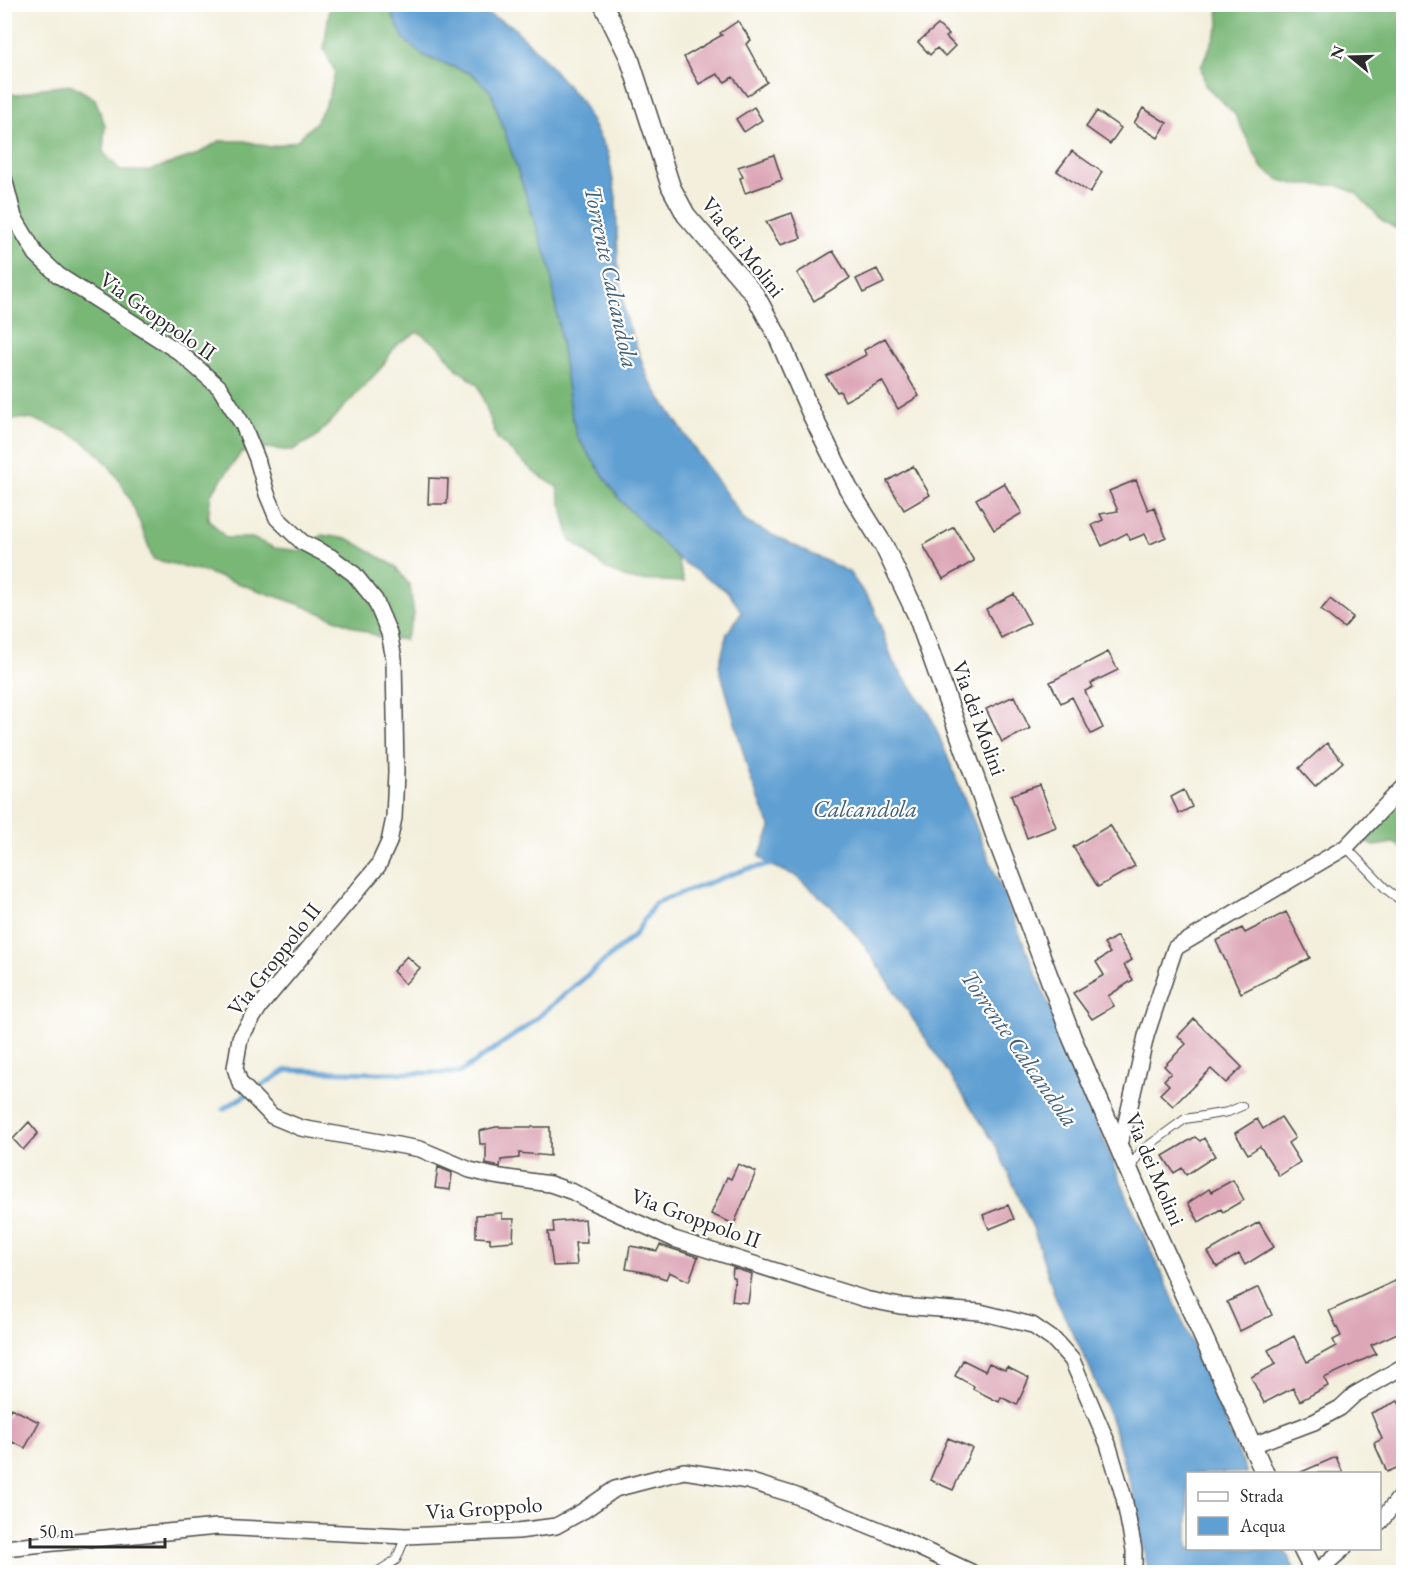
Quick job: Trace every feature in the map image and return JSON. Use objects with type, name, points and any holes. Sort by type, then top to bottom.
[{"type":"street","name":"Via dei Molini","points":[[603,4],[629,57],[671,187],[686,215],[755,295],[778,337],[811,413],[848,488],[884,546],[916,615],[1068,1027],[1165,1253],[1265,1472]]},
{"type":"street","name":"Via Groppolo II","points":[[4,178],[14,217],[36,254],[58,275],[179,352],[219,387],[243,425],[257,459],[267,494],[278,518],[302,542],[331,557],[354,574],[375,600],[389,633],[394,659],[396,772],[394,818],[389,842],[378,866],[260,1006],[240,1038],[235,1068],[240,1083],[272,1116],[301,1128],[420,1149],[470,1170],[550,1184],[573,1192],[674,1239],[865,1299],[900,1306],[980,1312],[1032,1325],[1055,1341],[1072,1360],[1108,1444],[1128,1519],[1134,1550],[1134,1572]]},
{"type":"street","points":[[1119,1143],[1125,1127],[1146,1036],[1175,948],[1346,847],[1404,786]]},
{"type":"street","points":[[1253,1445],[1314,1422],[1340,1408],[1363,1389],[1404,1366]]},
{"type":"street","name":"Via Groppolo","points":[[4,1548],[217,1527],[406,1536],[518,1531],[556,1526],[615,1489],[684,1471],[748,1481],[794,1495],[892,1535],[971,1572]]},
{"type":"street","points":[[1381,1521],[1404,1492]]},
{"type":"street","points":[[1303,1550],[1316,1572],[1342,1550]]},
{"type":"lane","points":[[1346,847],[1386,890],[1404,903]]},
{"type":"lane","points":[[1129,1169],[1142,1151],[1185,1119],[1228,1112],[1242,1106]]},
{"type":"lane","points":[[378,1572],[396,1560],[406,1536]]},
{"type":"green space","points":[[330,5],[388,5],[404,39],[424,56],[472,74],[491,92],[550,266],[571,412],[577,437],[620,500],[677,558],[684,582],[632,580],[608,570],[570,539],[557,487],[535,473],[497,438],[478,385],[457,369],[440,347],[418,332],[396,345],[381,368],[316,437],[291,451],[267,448],[241,453],[211,494],[208,519],[226,538],[252,538],[275,548],[302,551],[322,535],[349,539],[395,566],[410,586],[414,615],[405,640],[379,637],[301,605],[202,571],[153,559],[129,498],[107,463],[92,448],[75,436],[35,420],[5,421],[5,93],[17,95],[43,88],[72,85],[95,99],[105,125],[103,152],[121,171],[148,171],[198,154],[219,141],[245,141],[270,147],[296,141],[316,122],[329,97],[335,72],[324,49]]},
{"type":"green space","points":[[1218,5],[1403,5],[1403,233],[1383,221],[1356,193],[1337,185],[1299,185],[1280,180],[1262,168],[1234,113],[1205,85],[1201,67],[1219,26]]},
{"type":"green space","points":[[1403,796],[1403,848],[1394,843],[1374,846],[1365,841]]},
{"type":"water","name":"Calcandola","points":[[388,5],[468,5],[511,25],[540,54],[582,103],[608,153],[616,197],[618,263],[625,315],[648,379],[746,522],[849,572],[874,607],[893,662],[930,714],[1128,1199],[1247,1472],[1186,1472],[1186,1550],[1285,1550],[1296,1572],[1149,1572],[1139,1533],[1134,1498],[1112,1421],[1089,1366],[1056,1299],[1033,1228],[995,1144],[863,943],[831,906],[794,875],[769,865],[759,856],[771,829],[751,780],[719,666],[727,633],[742,612],[728,592],[677,558],[620,500],[577,437],[571,412],[550,266],[491,92],[472,74],[424,56],[404,39]]},
{"type":"building","points":[[738,21],[751,40],[746,44],[767,82],[747,96],[733,77],[725,82],[717,74],[699,84],[684,57],[722,35],[720,33]]},
{"type":"building","points":[[938,25],[949,35],[946,37],[955,46],[945,56],[937,48],[930,55],[918,42]]},
{"type":"building","points":[[754,107],[762,120],[744,132],[736,119]]},
{"type":"building","points":[[1143,108],[1167,123],[1158,138],[1134,123]]},
{"type":"building","points":[[1097,111],[1121,128],[1110,144],[1086,127]]},
{"type":"building","points":[[1072,151],[1102,172],[1090,193],[1057,171]]},
{"type":"building","points":[[774,155],[782,180],[745,193],[740,178],[743,177],[738,167]]},
{"type":"building","points":[[792,213],[801,238],[780,245],[766,222]]},
{"type":"building","points":[[833,251],[850,278],[814,301],[797,273]]},
{"type":"building","points":[[877,269],[884,283],[863,293],[856,279]]},
{"type":"building","points":[[885,338],[919,396],[898,409],[882,381],[845,401],[840,391],[837,392],[826,376],[866,355],[864,350]]},
{"type":"building","points":[[913,466],[930,495],[904,510],[887,481]]},
{"type":"building","points":[[429,478],[448,479],[447,504],[428,504]]},
{"type":"building","points":[[1136,480],[1148,510],[1154,507],[1166,537],[1150,544],[1145,534],[1130,540],[1127,533],[1102,546],[1092,525],[1103,520],[1100,514],[1118,511],[1109,491]]},
{"type":"building","points":[[1004,483],[1022,513],[994,530],[976,499]]},
{"type":"building","points":[[954,527],[974,561],[943,579],[923,545]]},
{"type":"building","points":[[1014,594],[1030,623],[1001,638],[986,609]]},
{"type":"building","points":[[1330,599],[1353,617],[1344,628],[1321,610]]},
{"type":"building","points":[[1108,652],[1118,670],[1091,683],[1093,687],[1085,691],[1103,728],[1091,734],[1072,697],[1061,703],[1050,682]]},
{"type":"building","points":[[1014,696],[1030,729],[1002,742],[986,709]]},
{"type":"building","points":[[1327,743],[1343,762],[1315,786],[1299,768]]},
{"type":"building","points":[[1040,785],[1056,827],[1027,838],[1011,795]]},
{"type":"building","points":[[1184,790],[1192,807],[1179,814],[1171,797]]},
{"type":"building","points":[[1110,825],[1135,866],[1098,887],[1073,847]]},
{"type":"building","points":[[1286,912],[1310,958],[1241,993],[1216,941],[1242,928],[1245,933]]},
{"type":"building","points":[[1117,936],[1132,960],[1124,965],[1133,980],[1108,996],[1114,1006],[1092,1019],[1073,993],[1104,975],[1096,962],[1110,953],[1104,944]]},
{"type":"building","points":[[407,956],[420,968],[405,984],[393,971]]},
{"type":"building","points":[[1194,1019],[1242,1067],[1226,1083],[1211,1069],[1173,1106],[1160,1094],[1169,1085],[1164,1080],[1171,1073],[1164,1066],[1186,1044],[1178,1036]]},
{"type":"building","points":[[1281,1117],[1295,1138],[1288,1143],[1300,1162],[1279,1176],[1260,1146],[1248,1154],[1235,1133],[1257,1119],[1263,1129]]},
{"type":"building","points":[[29,1122],[38,1133],[23,1150],[13,1139]]},
{"type":"building","points":[[496,1127],[550,1127],[550,1156],[519,1153],[519,1158],[501,1160],[500,1167],[486,1164],[486,1144],[480,1144],[479,1131]]},
{"type":"building","points":[[1195,1137],[1200,1141],[1204,1138],[1215,1156],[1186,1175],[1182,1168],[1174,1173],[1163,1156]]},
{"type":"building","points":[[738,1164],[756,1172],[734,1224],[711,1214],[727,1177],[731,1179]]},
{"type":"building","points":[[438,1167],[452,1173],[450,1190],[435,1188]]},
{"type":"building","points":[[1233,1180],[1244,1200],[1223,1212],[1221,1209],[1199,1222],[1188,1203],[1209,1189],[1211,1192]]},
{"type":"building","points":[[1008,1205],[1014,1219],[989,1229],[983,1215]]},
{"type":"building","points":[[502,1213],[502,1219],[514,1219],[513,1241],[490,1243],[490,1238],[476,1237],[476,1215]]},
{"type":"building","points":[[585,1219],[587,1243],[575,1243],[577,1265],[553,1266],[548,1232],[554,1232],[553,1222]]},
{"type":"building","points":[[1259,1222],[1274,1247],[1245,1265],[1239,1254],[1217,1267],[1208,1252]]},
{"type":"building","points":[[660,1245],[698,1257],[689,1281],[669,1272],[666,1279],[626,1269],[630,1246],[657,1251]]},
{"type":"building","points":[[733,1268],[752,1274],[748,1303],[732,1301],[735,1278],[732,1277]]},
{"type":"building","points":[[1404,1277],[1404,1330],[1371,1345],[1376,1354],[1324,1378],[1328,1386],[1300,1401],[1293,1388],[1264,1403],[1251,1377],[1276,1364],[1268,1350],[1294,1336],[1307,1362],[1336,1346],[1333,1340],[1341,1336],[1329,1311]]},
{"type":"building","points":[[1259,1287],[1272,1315],[1240,1331],[1227,1302]]},
{"type":"building","points":[[963,1360],[985,1371],[989,1363],[1005,1370],[1007,1367],[1029,1378],[1017,1405],[1001,1397],[999,1402],[973,1389],[974,1386],[955,1376]]},
{"type":"building","points":[[1398,1401],[1404,1413],[1404,1465],[1387,1472],[1374,1443],[1382,1439],[1371,1413]]},
{"type":"building","points":[[11,1408],[39,1422],[25,1448],[4,1438],[4,1421]]},
{"type":"building","points":[[948,1438],[972,1448],[953,1490],[930,1480]]},
{"type":"building","points":[[1336,1457],[1343,1472],[1301,1472]]},
{"type":"waterway","points":[[223,1109],[287,1070],[459,1073],[526,1027],[634,936],[655,903],[746,869],[774,864]]},
{"type":"water label","name":"Torrente Calcandola","points":[[612,277]]},
{"type":"water label","name":"Torrente Calcandola","points":[[1020,1048]]}]
